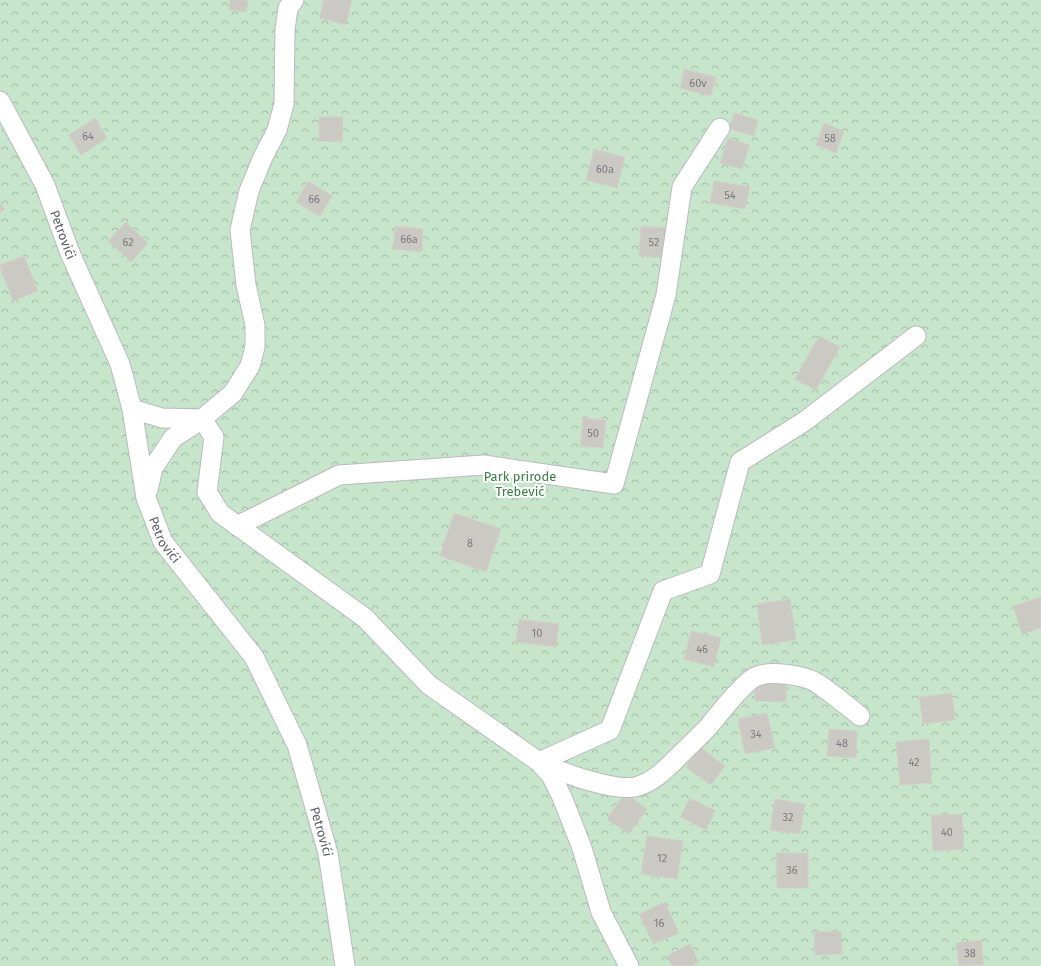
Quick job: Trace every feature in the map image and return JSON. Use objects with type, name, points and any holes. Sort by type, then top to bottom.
[{"type":"street","points":[[146,498],[153,468],[173,438],[202,419],[233,393],[250,366],[255,347],[255,325],[246,285],[240,230],[249,191],[263,157],[277,130],[284,104],[285,30],[288,8],[294,0]]},
{"type":"street","name":"Petrovići","points":[[0,101],[45,185],[70,253],[120,364],[132,409],[146,498],[163,542],[254,657],[297,745],[328,853],[345,966]]},
{"type":"street","points":[[237,526],[339,475],[484,465],[614,484],[666,295],[682,187],[720,128]]},
{"type":"street","points":[[539,762],[610,730],[663,591],[710,574],[740,462],[805,421],[916,336]]},
{"type":"street","points":[[132,409],[162,418],[202,419]]},
{"type":"street","points":[[202,419],[214,436],[207,492],[220,513],[364,618],[429,685],[539,762],[551,775],[562,797],[582,848],[601,912],[629,966]]},
{"type":"street","points":[[539,762],[580,778],[617,787],[634,787],[646,784],[668,767],[707,728],[744,686],[754,678],[768,673],[789,675],[816,682],[860,716]]},
{"type":"green space","name":"Park prirode Trebević","points":[[0,0],[1041,0],[1041,966],[0,966]]},
{"type":"building","points":[[230,0],[248,0],[246,12],[229,10]]},
{"type":"building","points":[[324,0],[352,0],[346,25],[319,18]]},
{"type":"building","points":[[684,69],[716,77],[711,96],[680,88]]},
{"type":"building","points":[[734,113],[758,120],[754,136],[729,129]]},
{"type":"building","points":[[319,117],[343,117],[342,142],[319,141]]},
{"type":"building","points":[[95,118],[107,138],[81,155],[69,135]]},
{"type":"building","points":[[824,123],[844,131],[836,153],[816,145]]},
{"type":"building","points":[[728,138],[750,145],[742,169],[720,163]]},
{"type":"building","points":[[594,149],[625,157],[617,188],[586,180]]},
{"type":"building","points":[[308,181],[332,196],[320,216],[296,202]]},
{"type":"building","points":[[714,181],[750,187],[745,209],[710,203]]},
{"type":"building","points":[[0,203],[5,209],[0,213]]},
{"type":"building","points":[[126,222],[148,243],[131,262],[108,241]]},
{"type":"building","points":[[395,226],[423,229],[422,252],[393,249]]},
{"type":"building","points":[[641,226],[668,228],[666,258],[639,256]]},
{"type":"building","points":[[24,256],[38,291],[13,301],[0,265]]},
{"type":"building","points":[[819,336],[840,347],[816,390],[795,379]]},
{"type":"building","points":[[583,418],[606,420],[603,448],[580,446]]},
{"type":"building","points":[[454,513],[501,529],[486,572],[440,556]]},
{"type":"building","points":[[1041,597],[1041,628],[1022,634],[1013,606]]},
{"type":"building","points":[[790,599],[796,640],[762,645],[757,604]]},
{"type":"building","points":[[519,619],[559,624],[556,647],[516,642]]},
{"type":"building","points":[[691,631],[721,638],[714,667],[684,659]]},
{"type":"building","points":[[755,680],[786,681],[786,702],[755,701]]},
{"type":"building","points":[[952,693],[955,720],[923,724],[919,697]]},
{"type":"building","points":[[767,713],[775,748],[745,754],[738,719]]},
{"type":"building","points":[[829,729],[857,731],[856,758],[827,756]]},
{"type":"building","points":[[929,739],[932,783],[900,785],[896,742]]},
{"type":"building","points":[[700,747],[725,766],[711,785],[686,767]]},
{"type":"building","points":[[625,793],[647,809],[629,834],[607,819]]},
{"type":"building","points":[[690,798],[715,811],[706,830],[680,817]]},
{"type":"building","points":[[775,799],[805,804],[800,834],[770,830]]},
{"type":"building","points":[[962,814],[964,849],[933,851],[931,815]]},
{"type":"building","points":[[647,836],[683,841],[677,879],[641,874]]},
{"type":"building","points":[[776,853],[808,853],[808,888],[777,888]]},
{"type":"building","points":[[665,902],[679,933],[653,944],[639,914]]},
{"type":"building","points":[[841,931],[842,954],[815,955],[814,932]]},
{"type":"building","points":[[981,940],[984,964],[959,966],[956,943]]},
{"type":"building","points":[[690,944],[699,962],[691,966],[672,966],[667,956]]}]
